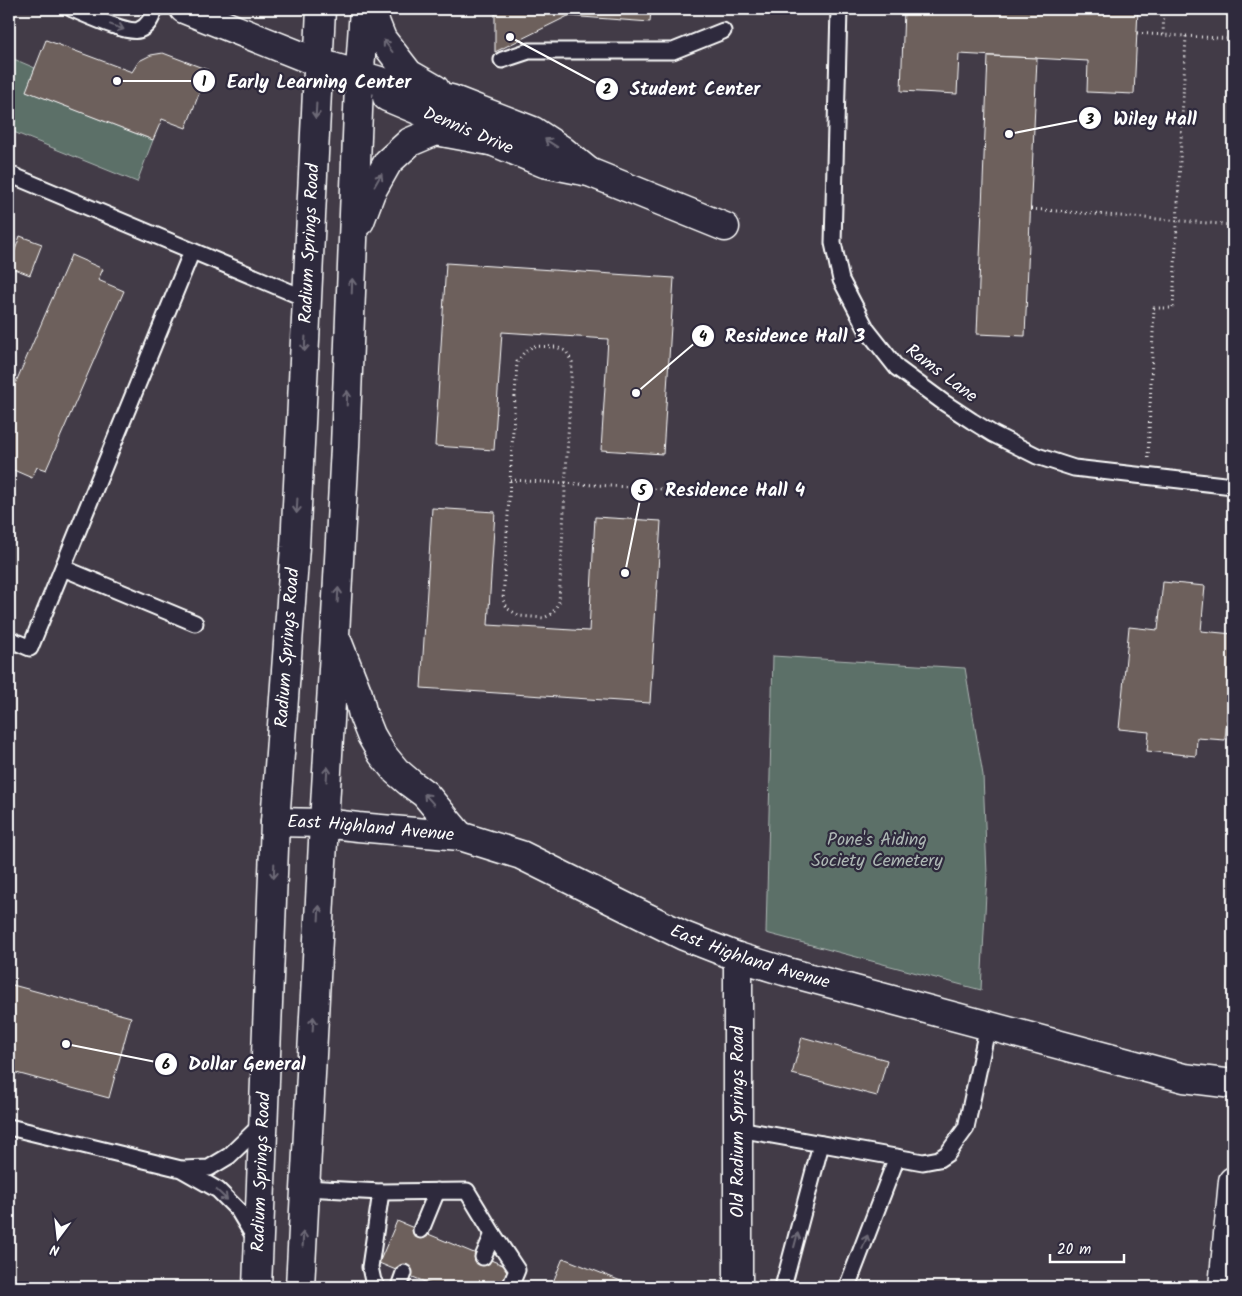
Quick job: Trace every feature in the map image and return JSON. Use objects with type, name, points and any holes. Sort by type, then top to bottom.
[{"type":"main road","name":"Dennis Drive","points":[[184,9],[360,80],[490,141],[544,163],[590,172],[724,227]]},
{"type":"main road","name":"Radium Springs Road","points":[[256,1287],[276,822],[294,547],[321,9]]},
{"type":"main road","points":[[300,1287],[346,428],[364,9]]},
{"type":"main road","points":[[370,9],[382,39],[409,74],[451,99]]},
{"type":"main road","name":"Dennis Drive","points":[[360,80],[451,99],[533,131],[562,150],[590,172]]},
{"type":"main road","points":[[353,242],[371,192],[388,162],[410,142],[436,131],[490,141]]},
{"type":"main road","points":[[335,635],[358,694],[363,716],[382,754],[396,771],[425,794],[460,836]]},
{"type":"main road","name":"East Highland Avenue","points":[[276,822],[324,823],[460,836],[521,856],[684,936],[738,957],[1184,1078],[1233,1084]]},
{"type":"main road","name":"Old Radium Springs Road","points":[[738,957],[738,1287]]},
{"type":"main road","points":[[1223,1287],[1233,1180]]},
{"type":"lane","points":[[72,9],[123,29],[138,30],[150,22],[155,9]]},
{"type":"lane","name":"Rams Lane","points":[[839,9],[833,243],[841,280],[868,330],[897,368],[943,402],[994,434],[1037,456],[1074,468],[1233,486]]},
{"type":"lane","points":[[502,60],[529,52],[673,51],[723,31]]},
{"type":"lane","points":[[9,174],[307,299]]},
{"type":"lane","points":[[9,639],[30,648],[192,251]]},
{"type":"lane","points":[[63,568],[195,623]]},
{"type":"lane","points":[[739,1130],[923,1162],[939,1159],[948,1153],[966,1128],[988,1025]]},
{"type":"lane","points":[[9,1127],[181,1169],[209,1168],[229,1156],[264,1122]]},
{"type":"lane","points":[[783,1287],[821,1144]]},
{"type":"lane","points":[[847,1287],[898,1157]]},
{"type":"lane","points":[[181,1169],[218,1190],[238,1210],[258,1243]]},
{"type":"lane","points":[[305,1188],[381,1192],[467,1190],[517,1270],[510,1287]]},
{"type":"lane","points":[[421,1230],[437,1191]]},
{"type":"lane","points":[[378,1287],[373,1281],[370,1267],[381,1192]]},
{"type":"lane","points":[[483,1256],[493,1234]]},
{"type":"path","points":[[1163,36],[1164,9]]},
{"type":"path","points":[[1137,34],[1233,39]]},
{"type":"path","points":[[1147,476],[1154,308],[1173,308],[1186,36]]},
{"type":"path","points":[[1030,209],[1233,225]]},
{"type":"path","points":[[534,346],[556,348],[566,352],[572,362],[559,602],[552,614],[544,618],[520,616],[508,609],[503,600],[510,480],[517,362],[524,351],[534,346]]},
{"type":"path","points":[[510,480],[713,492]]},
{"type":"shaded area","points":[[9,9],[1233,9],[1233,1287],[9,1287]]},
{"type":"green space","points":[[9,57],[35,68],[27,91],[153,140],[137,182],[11,131],[16,119],[9,116]]},
{"type":"green space","name":"Pone's Aiding Society Cemetery","points":[[773,656],[965,668],[983,775],[987,874],[981,990],[766,933]]},
{"type":"building","points":[[495,9],[651,9],[650,22],[568,16],[495,52]]},
{"type":"building","points":[[904,9],[1138,9],[1134,94],[1087,92],[1088,61],[959,54],[957,94],[901,91]]},
{"type":"building","points":[[46,40],[132,72],[139,61],[151,55],[163,53],[208,70],[186,128],[162,119],[153,140],[26,91]]},
{"type":"building","points":[[988,56],[1037,58],[1025,336],[977,334]]},
{"type":"building","points":[[20,236],[42,244],[30,275],[9,267]]},
{"type":"building","points":[[71,255],[103,269],[98,280],[124,291],[46,470],[37,467],[32,478],[9,468],[9,398]]},
{"type":"building","points":[[446,263],[674,278],[663,454],[601,450],[608,339],[502,332],[494,450],[435,446]]},
{"type":"building","points":[[432,508],[495,512],[488,625],[589,631],[595,517],[661,521],[650,703],[421,688]]},
{"type":"building","points":[[1163,582],[1205,586],[1201,631],[1233,634],[1225,740],[1197,738],[1196,756],[1147,751],[1149,732],[1119,729],[1129,627],[1158,630]]},
{"type":"building","points":[[9,984],[131,1017],[109,1098],[9,1071]]},
{"type":"building","points":[[802,1037],[887,1060],[877,1096],[792,1074]]},
{"type":"building","points":[[397,1221],[510,1268],[502,1287],[437,1287],[379,1263]]},
{"type":"building","points":[[563,1258],[636,1287],[551,1287]]},
{"type":"place","name":"Student Center","points":[[510,37]]},
{"type":"place","name":"Early Learning Center","points":[[117,81]]},
{"type":"place","name":"Wiley Hall","points":[[1009,134]]},
{"type":"place","name":"Residence Hall 3","points":[[636,393]]},
{"type":"place","name":"Residence Hall 4","points":[[625,573]]},
{"type":"place","name":"Dollar General","points":[[66,1044]]}]
